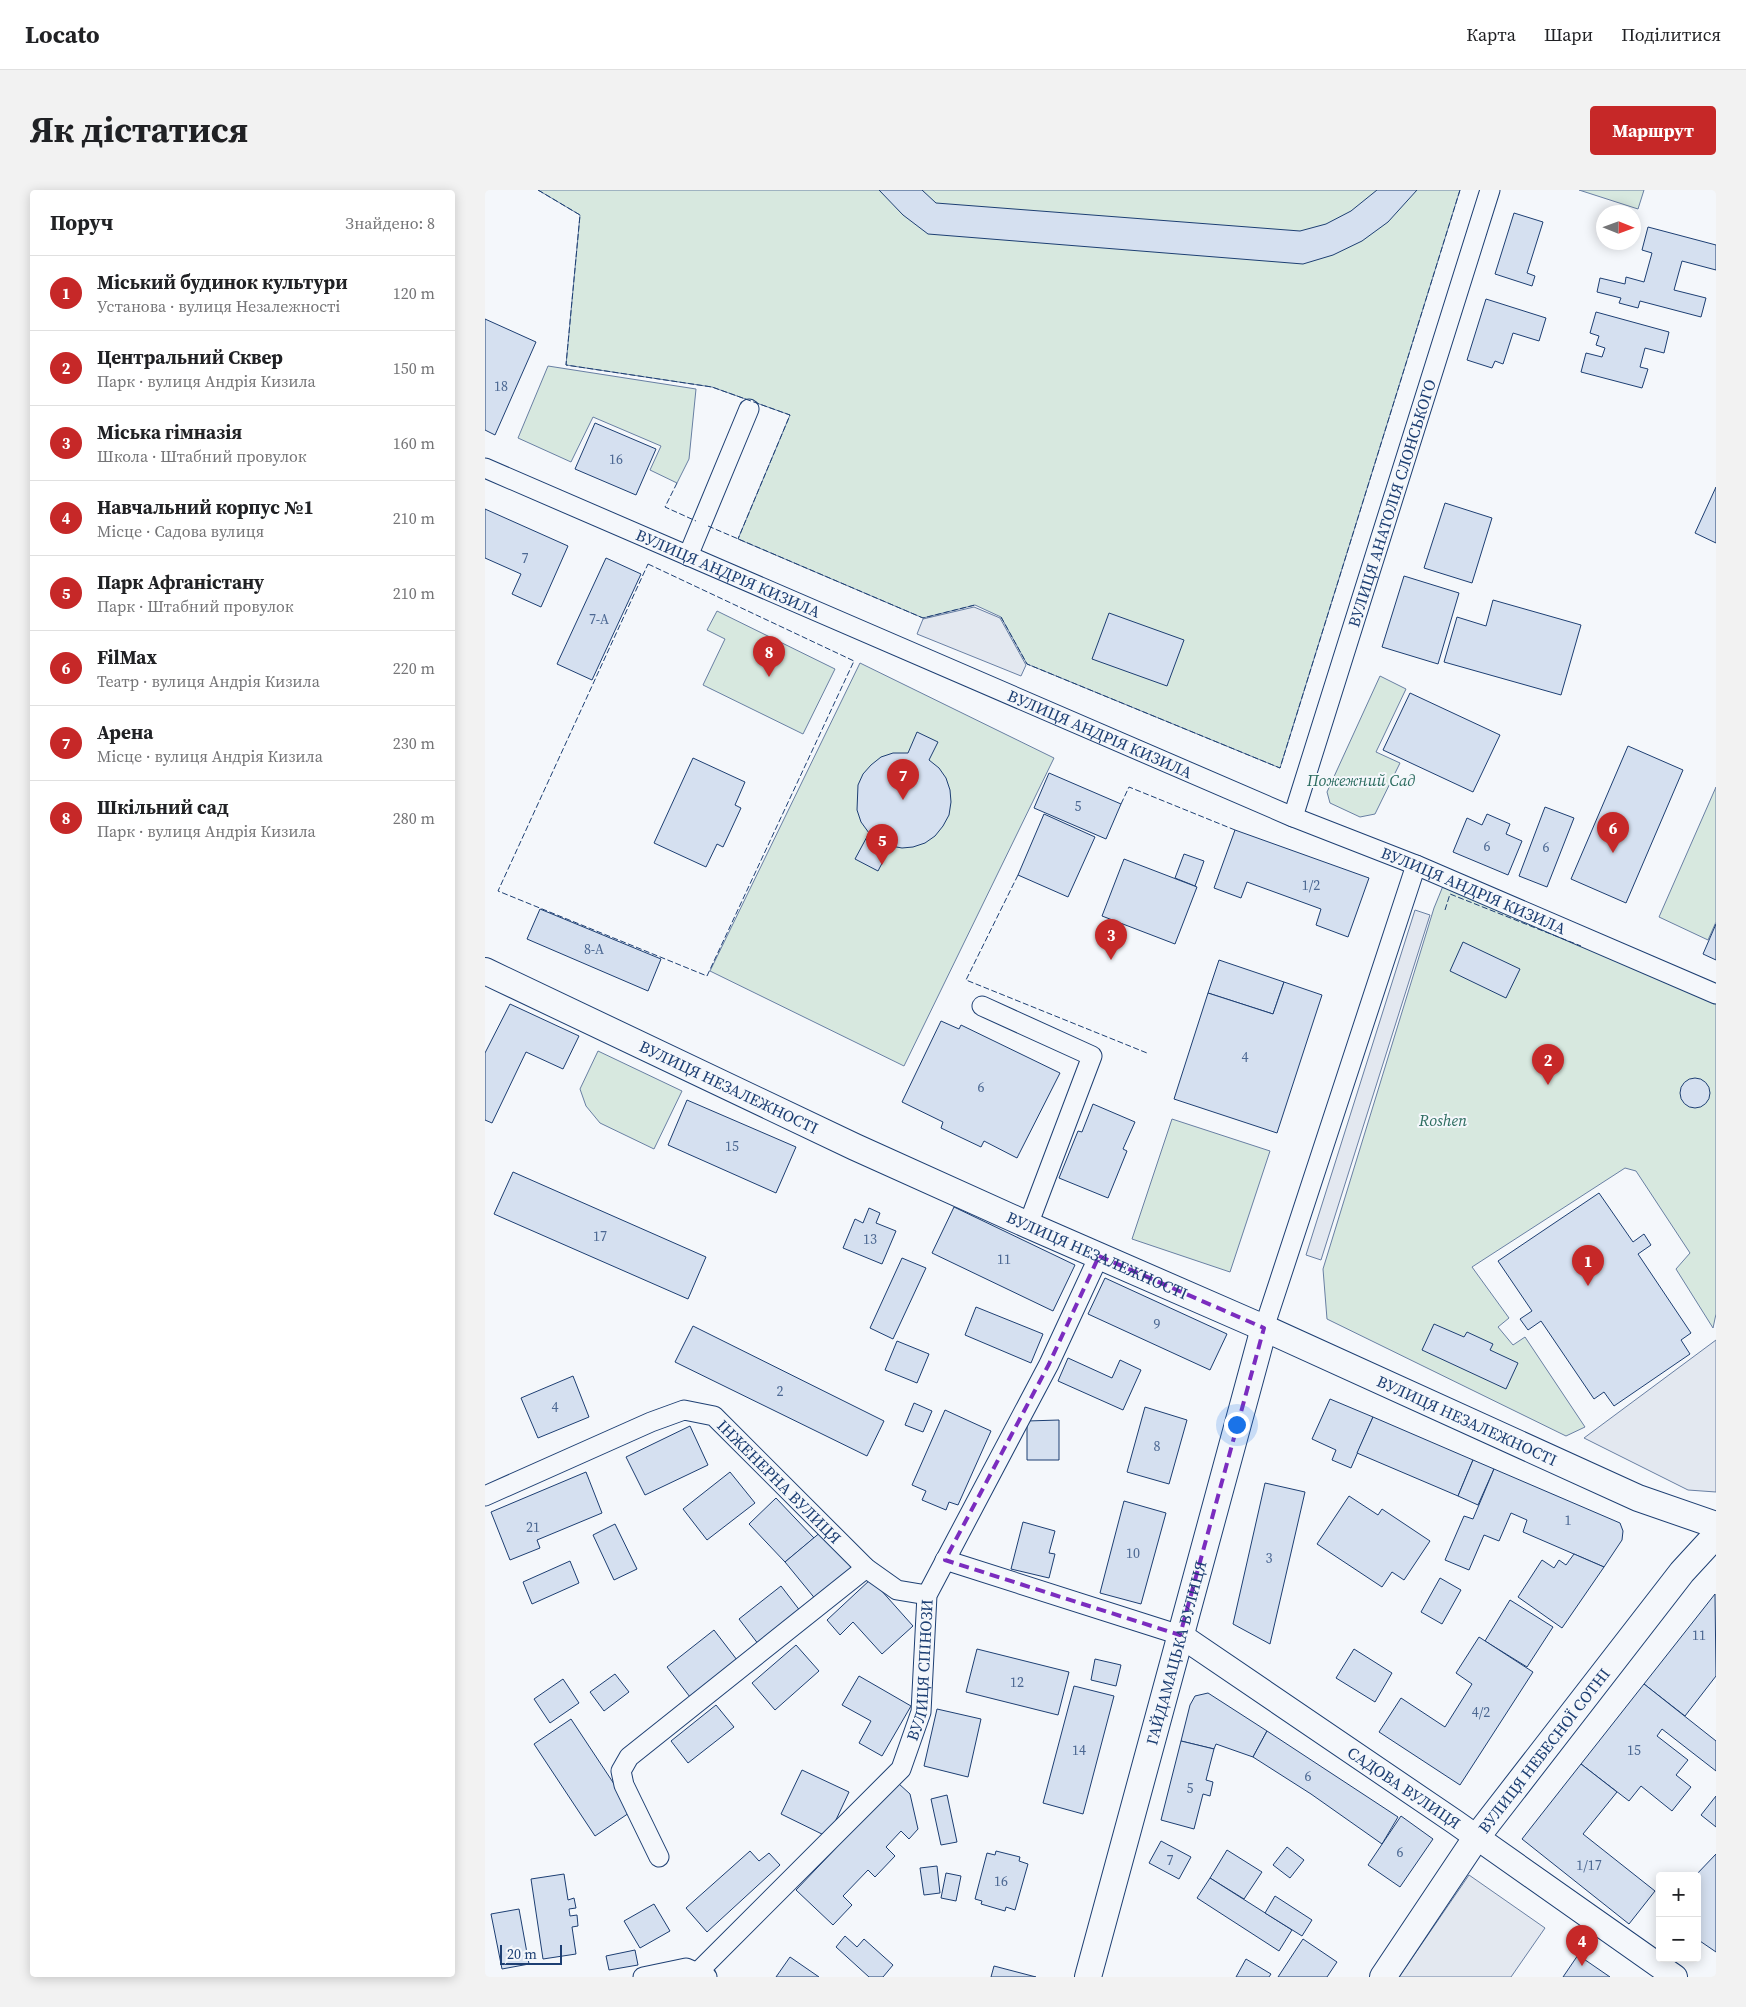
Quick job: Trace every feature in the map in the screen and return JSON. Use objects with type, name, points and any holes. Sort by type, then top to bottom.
[{"type":"main road","name":"ВУЛИЦЯ НЕЗАЛЕЖНОСТІ","points":[[485,971],[855,1147],[1028,1225],[1264,1328],[1638,1498],[1716,1525]]},
{"type":"main road","name":"ГАЙДАМАЦЬКА ВУЛИЦЯ","points":[[1088,1977],[1264,1328]]},
{"type":"main road","name":"ВУЛИЦЯ НЕБЕСНОЇ СОТНІ","points":[[1383,1977],[1476,1838],[1682,1572],[1716,1534]]},
{"type":"street","name":"ВУЛИЦЯ АНАТОЛІЯ СЛОНСЬКОГО","points":[[1293,817],[1490,190]]},
{"type":"street","points":[[689,556],[749,409]]},
{"type":"street","name":"ВУЛИЦЯ АНДРІЯ КИЗИЛА","points":[[485,468],[1293,817],[1417,865],[1716,994]]},
{"type":"street","points":[[1264,1328],[1417,865]]},
{"type":"street","points":[[982,1006],[1092,1056],[1028,1225]]},
{"type":"street","name":"ВУЛИЦЯ СПІНОЗИ","points":[[700,1975],[901,1769],[921,1712],[927,1594],[1049,1364],[1099,1256]]},
{"type":"street","name":"ІНЖЕНЕРНА ВУЛИЦЯ","points":[[485,1496],[651,1422],[684,1410],[714,1416],[866,1568],[897,1590],[927,1594]]},
{"type":"street","points":[[945,1560],[1180,1635]]},
{"type":"street","points":[[659,1857],[624,1785],[621,1771],[629,1757],[866,1568]]},
{"type":"street","name":"САДОВА ВУЛИЦЯ","points":[[1180,1635],[1675,1977]]},
{"type":"street","points":[[643,1977],[686,1968],[700,1975]]},
{"type":"highlighted area","points":[[1099,1256],[1264,1328],[1180,1635],[945,1560],[1049,1364]]},
{"type":"green space","points":[[538,190],[1460,190],[1280,768],[1027,664],[1001,617],[975,605],[923,618],[738,539],[790,415],[712,387],[566,365],[580,215]]},
{"type":"green space","points":[[1579,190],[1644,190],[1639,205],[1626,205]]},
{"type":"green space","points":[[548,366],[696,389],[689,459],[677,483],[650,470],[661,446],[593,417],[571,462],[518,438]]},
{"type":"green space","points":[[717,611],[835,669],[803,734],[703,685],[725,639],[707,630]]},
{"type":"green space","points":[[860,663],[1054,758],[904,1066],[710,971]]},
{"type":"green space","name":"Пожежний Сад","points":[[1380,676],[1406,689],[1376,752],[1400,763],[1375,814],[1360,817],[1330,803],[1327,792]]},
{"type":"green space","points":[[1716,787],[1716,922],[1708,940],[1659,917]]},
{"type":"green space","name":"Roshen","points":[[1443,886],[1716,1001],[1716,1314],[1713,1328],[1676,1269],[1690,1253],[1636,1171],[1625,1168],[1472,1267],[1509,1318],[1498,1327],[1513,1345],[1525,1337],[1585,1427],[1566,1436],[1327,1319],[1323,1269],[1434,908]]},
{"type":"green space","points":[[598,1051],[682,1091],[654,1149],[600,1123],[586,1106],[580,1089]]},
{"type":"green space","points":[[1172,1119],[1270,1151],[1230,1272],[1132,1239]]},
{"type":"shaded area","points":[[974,607],[1000,618],[1026,665],[1021,676],[917,634],[923,619]]},
{"type":"shaded area","points":[[1415,910],[1430,915],[1321,1260],[1306,1255]]},
{"type":"shaded area","points":[[1716,1340],[1716,1492],[1688,1490],[1584,1438]]},
{"type":"shaded area","points":[[1469,1875],[1545,1928],[1511,1977],[1399,1977]]},
{"type":"building","points":[[879,190],[922,190],[936,203],[1300,231],[1326,224],[1351,211],[1377,190],[1417,190],[1388,222],[1362,241],[1333,255],[1303,264],[928,234],[903,215]]},
{"type":"building","points":[[1514,213],[1543,222],[1527,273],[1535,276],[1532,286],[1495,274]]},
{"type":"building","points":[[1648,227],[1716,245],[1716,270],[1682,261],[1674,290],[1706,298],[1701,317],[1640,301],[1638,308],[1619,303],[1621,298],[1597,292],[1600,278],[1625,284],[1626,277],[1644,282],[1652,253],[1642,250]]},
{"type":"building","points":[[1486,299],[1546,318],[1539,341],[1513,333],[1503,364],[1495,361],[1492,368],[1467,360]]},
{"type":"building","points":[[1596,312],[1669,332],[1664,353],[1645,348],[1640,367],[1648,369],[1642,388],[1581,372],[1586,353],[1602,357],[1605,348],[1596,345],[1599,336],[1590,333]]},
{"type":"building","points":[[485,319],[536,342],[495,435],[485,430]]},
{"type":"building","points":[[595,423],[656,449],[636,495],[575,469]]},
{"type":"building","points":[[1716,487],[1716,543],[1695,533]]},
{"type":"building","points":[[1445,503],[1492,518],[1472,583],[1424,568]]},
{"type":"building","points":[[485,509],[568,546],[541,607],[512,594],[521,574],[485,558]]},
{"type":"building","points":[[606,558],[641,574],[592,680],[557,664]]},
{"type":"building","points":[[1404,576],[1459,593],[1438,664],[1382,647]]},
{"type":"building","points":[[1493,600],[1581,625],[1561,695],[1444,662],[1457,617],[1486,626]]},
{"type":"building","points":[[1109,613],[1184,640],[1167,686],[1092,659]]},
{"type":"building","points":[[1410,693],[1500,735],[1473,792],[1383,750]]},
{"type":"building","points":[[917,732],[938,742],[929,760],[939,768],[946,778],[951,802],[949,815],[935,836],[925,843],[902,848],[891,846],[878,871],[855,859],[869,833],[861,822],[857,810],[858,785],[863,774],[881,757],[893,753],[908,753]]},
{"type":"building","points":[[1628,746],[1683,770],[1626,903],[1571,879]]},
{"type":"building","points":[[693,758],[745,782],[735,805],[741,808],[723,847],[717,844],[706,867],[654,843]]},
{"type":"building","points":[[1049,773],[1121,804],[1106,839],[1034,808]]},
{"type":"building","points":[[1545,807],[1574,818],[1547,887],[1519,876]]},
{"type":"building","points":[[1044,814],[1095,837],[1068,897],[1018,875]]},
{"type":"building","points":[[1487,814],[1510,824],[1506,834],[1522,841],[1508,875],[1453,852],[1467,818],[1482,825]]},
{"type":"building","points":[[1235,830],[1369,878],[1348,937],[1316,925],[1321,909],[1247,882],[1241,898],[1214,888]]},
{"type":"building","points":[[1184,854],[1204,861],[1195,886],[1175,878]]},
{"type":"building","points":[[1124,859],[1197,887],[1175,944],[1102,916]]},
{"type":"building","points":[[540,909],[661,959],[648,991],[527,939]]},
{"type":"building","points":[[1716,924],[1716,960],[1703,954]]},
{"type":"building","points":[[1463,942],[1520,969],[1506,998],[1450,971]]},
{"type":"building","points":[[1219,960],[1284,982],[1273,1014],[1208,993]]},
{"type":"building","points":[[1284,982],[1322,995],[1277,1133],[1174,1099],[1208,993],[1273,1014]]},
{"type":"building","points":[[510,1004],[579,1036],[563,1069],[526,1052],[492,1123],[485,1120],[485,1053]]},
{"type":"building","points":[[941,1021],[959,1029],[961,1025],[1060,1073],[1017,1158],[984,1141],[981,1147],[941,1128],[943,1122],[902,1102]]},
{"type":"building","points":[[1695,1078],[1701,1079],[1709,1087],[1709,1099],[1701,1107],[1695,1108],[1689,1107],[1681,1099],[1680,1093],[1681,1087],[1689,1079]]},
{"type":"building","points":[[687,1100],[796,1147],[776,1193],[668,1145]]},
{"type":"building","points":[[1093,1104],[1135,1122],[1123,1149],[1127,1151],[1108,1198],[1059,1178],[1078,1131],[1082,1132]]},
{"type":"building","points":[[513,1172],[706,1257],[688,1299],[494,1214]]},
{"type":"building","points":[[1599,1193],[1633,1242],[1644,1234],[1651,1245],[1638,1254],[1691,1333],[1681,1340],[1690,1354],[1614,1406],[1604,1392],[1594,1399],[1541,1321],[1528,1330],[1520,1319],[1532,1311],[1498,1261]]},
{"type":"building","points":[[954,1207],[1075,1265],[1053,1311],[932,1253]]},
{"type":"building","points":[[869,1208],[880,1213],[876,1223],[896,1231],[882,1264],[843,1248],[855,1219],[863,1223]]},
{"type":"building","points":[[902,1258],[926,1268],[893,1339],[870,1328]]},
{"type":"building","points":[[1105,1278],[1227,1334],[1210,1370],[1088,1314]]},
{"type":"building","points":[[976,1307],[1043,1334],[1031,1363],[965,1335]]},
{"type":"building","points":[[1434,1324],[1464,1337],[1467,1332],[1493,1344],[1490,1350],[1518,1363],[1506,1389],[1422,1350]]},
{"type":"building","points":[[693,1326],[884,1421],[867,1456],[675,1362]]},
{"type":"building","points":[[897,1341],[929,1354],[917,1383],[885,1370]]},
{"type":"building","points":[[1068,1358],[1112,1378],[1120,1360],[1141,1370],[1123,1410],[1058,1381]]},
{"type":"building","points":[[573,1376],[589,1417],[538,1438],[521,1398]]},
{"type":"building","points":[[1330,1399],[1373,1417],[1351,1468],[1332,1460],[1336,1450],[1312,1439]]},
{"type":"building","points":[[914,1403],[932,1411],[923,1432],[905,1425]]},
{"type":"building","points":[[1145,1407],[1187,1420],[1169,1484],[1127,1472]]},
{"type":"building","points":[[945,1410],[991,1431],[958,1505],[949,1502],[946,1510],[922,1500],[926,1491],[912,1485]]},
{"type":"building","points":[[1373,1417],[1473,1460],[1458,1496],[1357,1453]]},
{"type":"building","points":[[1059,1420],[1059,1460],[1027,1460],[1027,1421]]},
{"type":"building","points":[[690,1426],[708,1465],[645,1495],[626,1457]]},
{"type":"building","points":[[1473,1460],[1494,1469],[1478,1505],[1458,1496]]},
{"type":"building","points":[[1494,1469],[1620,1523],[1623,1531],[1622,1540],[1604,1567],[1523,1532],[1527,1520],[1511,1513],[1499,1541],[1484,1535],[1469,1570],[1445,1560],[1464,1516],[1473,1519]]},
{"type":"building","points":[[586,1472],[602,1513],[537,1540],[540,1548],[510,1560],[491,1512]]},
{"type":"building","points":[[730,1472],[755,1503],[707,1540],[683,1509]]},
{"type":"building","points":[[1265,1483],[1305,1492],[1270,1644],[1233,1624]]},
{"type":"building","points":[[1349,1496],[1378,1515],[1382,1509],[1430,1541],[1404,1580],[1392,1572],[1382,1587],[1317,1544]]},
{"type":"building","points":[[776,1498],[814,1538],[785,1562],[749,1524]]},
{"type":"building","points":[[1124,1501],[1166,1513],[1141,1604],[1100,1593]]},
{"type":"building","points":[[1023,1522],[1055,1531],[1049,1553],[1055,1554],[1049,1578],[1011,1569]]},
{"type":"building","points":[[615,1524],[637,1569],[614,1580],[593,1535]]},
{"type":"building","points":[[822,1531],[854,1571],[817,1601],[785,1562]]},
{"type":"building","points":[[1574,1554],[1604,1567],[1562,1628],[1518,1597],[1542,1560],[1554,1568],[1559,1560],[1566,1565]]},
{"type":"building","points":[[570,1561],[579,1583],[532,1604],[523,1582]]},
{"type":"building","points":[[1440,1578],[1461,1590],[1442,1624],[1421,1612]]},
{"type":"building","points":[[871,1579],[913,1626],[882,1654],[853,1622],[840,1635],[827,1620]]},
{"type":"building","points":[[781,1586],[801,1612],[759,1645],[739,1619]]},
{"type":"building","points":[[1715,1594],[1716,1676],[1685,1716],[1644,1684]]},
{"type":"building","points":[[1510,1600],[1553,1627],[1527,1667],[1485,1641]]},
{"type":"building","points":[[714,1630],[737,1660],[690,1697],[667,1667]]},
{"type":"building","points":[[1479,1637],[1533,1672],[1460,1785],[1379,1732],[1401,1698],[1445,1727],[1472,1684],[1456,1673]]},
{"type":"building","points":[[796,1645],[819,1671],[775,1710],[752,1683]]},
{"type":"building","points":[[977,1649],[1069,1672],[1058,1715],[966,1692]]},
{"type":"building","points":[[1354,1649],[1392,1673],[1375,1702],[1336,1678]]},
{"type":"building","points":[[1095,1659],[1121,1665],[1116,1686],[1091,1680]]},
{"type":"building","points":[[615,1674],[629,1692],[604,1711],[590,1692]]},
{"type":"building","points":[[859,1676],[911,1706],[882,1756],[859,1743],[871,1721],[842,1705]]},
{"type":"building","points":[[563,1679],[579,1703],[550,1723],[534,1699]]},
{"type":"building","points":[[1644,1684],[1716,1741],[1716,1771],[1662,1729],[1657,1736],[1688,1760],[1676,1775],[1691,1787],[1672,1811],[1641,1786],[1629,1801],[1581,1764]]},
{"type":"building","points":[[1074,1686],[1114,1696],[1083,1814],[1043,1803]]},
{"type":"building","points":[[1208,1693],[1267,1731],[1253,1757],[1216,1744],[1214,1749],[1181,1741],[1190,1705],[1195,1696]]},
{"type":"building","points":[[716,1705],[734,1727],[688,1763],[671,1741]]},
{"type":"building","points":[[937,1709],[981,1719],[968,1777],[924,1766]]},
{"type":"building","points":[[571,1719],[632,1811],[595,1836],[534,1744]]},
{"type":"building","points":[[1267,1731],[1398,1817],[1382,1844],[1311,1794],[1253,1757]]},
{"type":"building","points":[[1181,1741],[1214,1749],[1206,1780],[1213,1782],[1210,1796],[1203,1794],[1194,1829],[1161,1820]]},
{"type":"building","points":[[1581,1764],[1617,1792],[1583,1834],[1655,1891],[1629,1924],[1522,1839]]},
{"type":"building","points":[[802,1770],[849,1792],[828,1837],[781,1814]]},
{"type":"building","points":[[898,1783],[910,1794],[918,1829],[909,1839],[901,1831],[886,1847],[895,1856],[875,1877],[868,1870],[843,1896],[852,1905],[833,1925],[796,1890]]},
{"type":"building","points":[[947,1795],[957,1842],[941,1845],[931,1799]]},
{"type":"building","points":[[1716,1796],[1716,1827],[1701,1815]]},
{"type":"building","points":[[1401,1816],[1433,1839],[1400,1887],[1368,1865]]},
{"type":"building","points":[[1161,1841],[1191,1857],[1179,1879],[1149,1863]]},
{"type":"building","points":[[1287,1847],[1304,1860],[1290,1878],[1273,1865]]},
{"type":"building","points":[[1227,1850],[1262,1872],[1244,1899],[1210,1878]]},
{"type":"building","points":[[750,1851],[759,1861],[769,1853],[780,1865],[707,1932],[686,1908]]},
{"type":"building","points":[[996,1851],[1020,1857],[1019,1861],[1028,1864],[1015,1910],[1006,1907],[1005,1911],[981,1904],[982,1901],[975,1899],[987,1853],[995,1855]]},
{"type":"building","points":[[1716,1854],[1716,1952],[1701,1942],[1701,1872],[1699,1872]]},
{"type":"building","points":[[937,1866],[940,1893],[924,1895],[920,1868]]},
{"type":"building","points":[[946,1873],[961,1876],[956,1901],[941,1898]]},
{"type":"building","points":[[564,1874],[568,1900],[574,1898],[576,1908],[569,1909],[570,1916],[577,1915],[578,1926],[572,1927],[576,1954],[543,1959],[531,1879]]},
{"type":"building","points":[[1210,1878],[1292,1930],[1279,1951],[1197,1898]]},
{"type":"building","points":[[1275,1896],[1312,1920],[1302,1936],[1265,1913]]},
{"type":"building","points":[[654,1904],[670,1931],[640,1948],[624,1921]]},
{"type":"building","points":[[519,1909],[529,1964],[502,1969],[491,1914]]},
{"type":"building","points":[[845,1936],[857,1947],[864,1939],[893,1965],[883,1977],[869,1977],[836,1947]]},
{"type":"building","points":[[1303,1939],[1337,1962],[1327,1977],[1278,1977]]},
{"type":"building","points":[[635,1950],[638,1965],[609,1970],[606,1956]]},
{"type":"building","points":[[1578,1955],[1610,1977],[1563,1977]]},
{"type":"building","points":[[790,1957],[819,1977],[776,1977]]},
{"type":"building","points":[[1246,1959],[1271,1974],[1269,1977],[1236,1977]]},
{"type":"building","points":[[994,1966],[1036,1977],[991,1977]]},
{"type":"fence","points":[[538,190],[580,215],[566,365],[712,387],[790,415],[738,539]]},
{"type":"fence","points":[[1001,617],[1027,664],[1280,768],[1460,190]]},
{"type":"fence","points":[[677,483],[665,507],[696,521]]},
{"type":"fence","points":[[708,526],[923,618],[975,605]]},
{"type":"fence","points":[[648,564],[854,661],[707,976],[498,891],[648,564]]},
{"type":"fence","points":[[1121,804],[1129,787],[1235,830]]},
{"type":"fence","points":[[1018,875],[966,980],[1147,1053]]},
{"type":"fence","points":[[1445,910],[1450,894],[1581,946]]},
{"type":"place","name":"Шкільний сад","points":[[769,677]]},
{"type":"place","name":"Арена","points":[[903,800]]},
{"type":"place","name":"FilMax","points":[[1613,853]]},
{"type":"place","name":"Парк Афганістану","points":[[882,865]]},
{"type":"place","name":"Міська гімназія","points":[[1111,960]]},
{"type":"place","name":"Центральний Сквер","points":[[1548,1085]]},
{"type":"place","name":"Міський будинок культури","points":[[1588,1286]]},
{"type":"place","name":"Навчальний корпус №1","points":[[1582,1966]]}]
